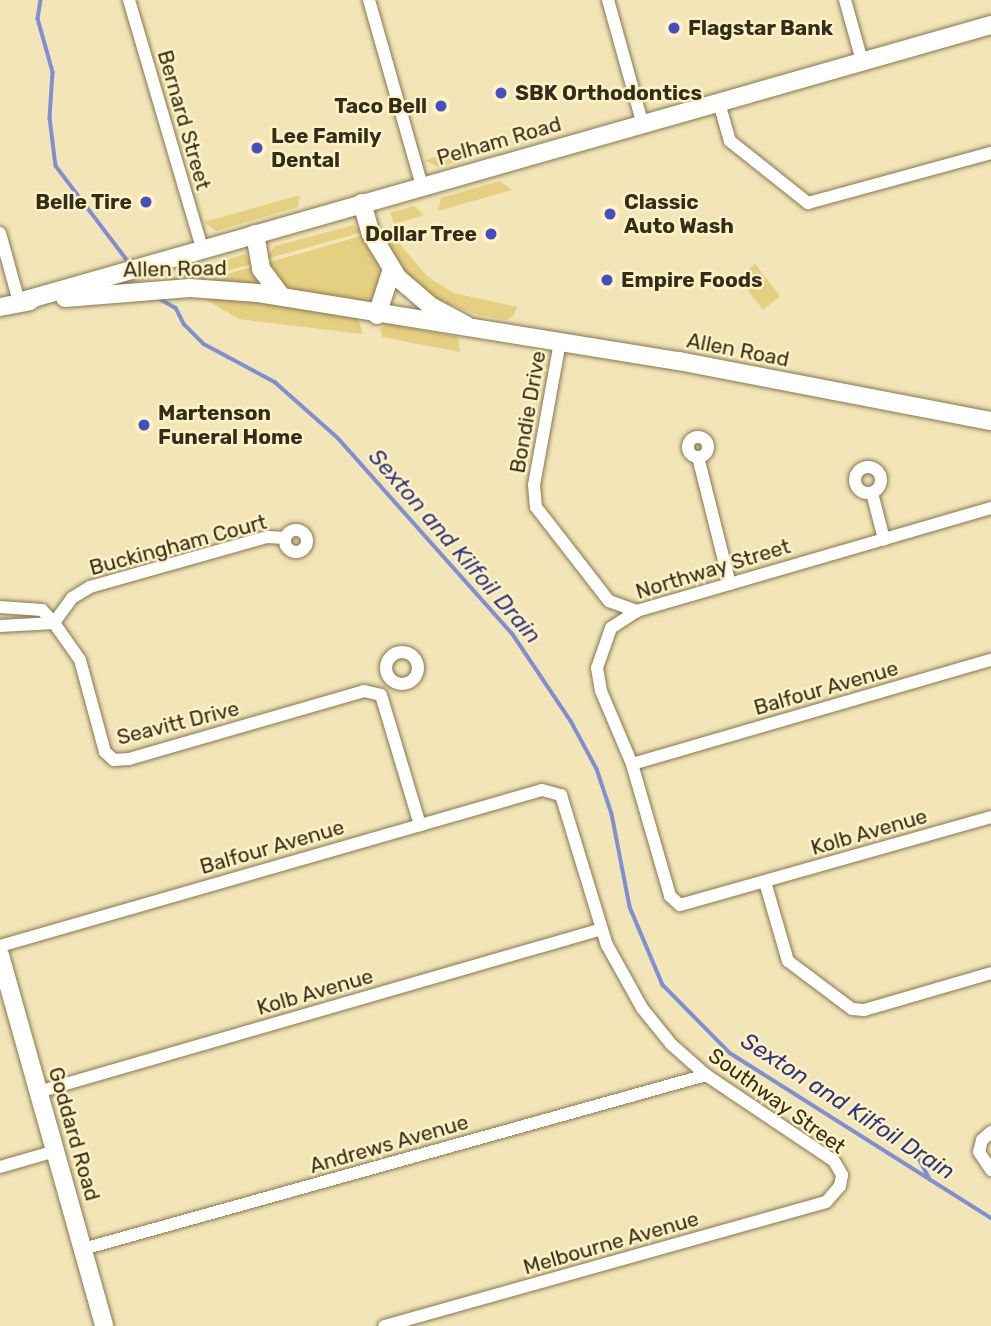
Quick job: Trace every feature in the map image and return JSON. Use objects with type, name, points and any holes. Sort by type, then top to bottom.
[{"type":"main road","name":"Pelham Road","points":[[19,302],[991,25]]},
{"type":"main road","name":"Allen Road","points":[[362,203],[371,234],[391,269],[432,307],[475,330]]},
{"type":"main road","points":[[255,234],[261,269],[282,298]]},
{"type":"main road","points":[[377,315],[391,269]]},
{"type":"main road","name":"Allen Road","points":[[0,307],[19,302],[128,292],[220,288],[560,342],[991,421]]},
{"type":"main road","name":"Goddard Road","points":[[0,955],[7,1008],[38,1091],[104,1326]]},
{"type":"street","name":"Bernard Street","points":[[129,0],[202,251]]},
{"type":"street","points":[[369,0],[422,186]]},
{"type":"street","points":[[608,0],[643,125]]},
{"type":"street","points":[[845,0],[862,61]]},
{"type":"street","points":[[719,103],[730,141],[808,203],[991,153]]},
{"type":"street","points":[[0,233],[19,302]]},
{"type":"street","name":"Bondie Drive","points":[[560,342],[534,485],[536,507],[609,601],[637,611]]},
{"type":"street","points":[[698,457],[730,584]]},
{"type":"street","points":[[872,492],[884,539]]},
{"type":"street","name":"Northway Street","points":[[677,903],[670,896],[632,764],[601,691],[597,668],[611,628],[637,611],[991,508]]},
{"type":"street","name":"Buckingham Court","points":[[54,623],[72,598],[90,587],[267,537],[285,538]]},
{"type":"street","points":[[0,607],[42,610],[54,623]]},
{"type":"street","points":[[0,626],[54,623]]},
{"type":"street","name":"Seavitt Drive","points":[[54,623],[75,649],[103,747],[114,760],[365,691],[381,695]]},
{"type":"street","name":"Balfour Avenue","points":[[632,764],[991,660]]},
{"type":"street","points":[[392,681],[381,695],[419,825]]},
{"type":"street","name":"Balfour Avenue","points":[[0,946],[542,790],[556,791]]},
{"type":"street","name":"Southway Street","points":[[556,791],[565,800],[601,929],[642,1008],[706,1075],[834,1161],[842,1175],[841,1186]]},
{"type":"street","name":"Kolb Avenue","points":[[677,903],[683,906],[991,817]]},
{"type":"street","points":[[765,882],[788,961],[852,1009],[864,1010],[991,973]]},
{"type":"street","name":"Kolb Avenue","points":[[38,1091],[601,929]]},
{"type":"street","name":"Andrews Avenue","points":[[83,1249],[706,1075]]},
{"type":"street","points":[[991,1132],[982,1140],[979,1153],[991,1170]]},
{"type":"street","points":[[0,1167],[55,1151]]},
{"type":"street","name":"Melbourne Avenue","points":[[384,1326],[826,1202],[841,1186]]},
{"type":"shaded area","points":[[476,145],[472,157],[438,167],[425,160]]},
{"type":"shaded area","points":[[500,181],[512,190],[438,211],[441,198]]},
{"type":"shaded area","points":[[300,195],[298,207],[216,231],[204,222]]},
{"type":"shaded area","points":[[414,206],[424,215],[394,224],[390,213]]},
{"type":"shaded area","points":[[354,225],[363,232],[266,259],[275,246]]},
{"type":"shaded area","points":[[392,227],[402,247],[428,277],[454,293],[517,307],[514,315],[507,320],[478,315],[433,298],[403,272],[382,237],[380,231]]},
{"type":"shaded area","points":[[364,235],[381,270],[372,305],[289,291],[267,263]]},
{"type":"shaded area","points":[[245,254],[252,264],[208,276],[207,281],[167,280]]},
{"type":"shaded area","points":[[755,264],[780,296],[763,310],[738,278]]},
{"type":"shaded area","points":[[252,267],[263,286],[211,282],[210,279]]},
{"type":"shaded area","points":[[210,295],[358,318],[363,334],[238,319],[207,300]]},
{"type":"shaded area","points":[[387,324],[458,337],[460,352],[382,337],[380,328]]},
{"type":"waterway","name":"Sexton and Kilfoil Drain","points":[[41,0],[38,19],[53,72],[50,118],[56,166],[131,265]]},
{"type":"waterway","name":"Sexton and Kilfoil Drain","points":[[155,296],[176,308],[184,324],[204,344],[275,382],[338,438],[512,633],[571,721],[597,769],[612,814],[630,907],[663,985],[730,1053],[991,1218]]},
{"type":"waterway","points":[[916,1153],[930,1179]]},
{"type":"place","name":"Flagstar Bank","points":[[674,28]]},
{"type":"place","name":"SBK Orthodontics","points":[[501,93]]},
{"type":"place","name":"Taco Bell","points":[[441,106]]},
{"type":"place","name":"Lee Family Dental","points":[[257,148]]},
{"type":"place","name":"Belle Tire","points":[[146,202]]},
{"type":"place","name":"Classic Auto Wash","points":[[610,214]]},
{"type":"place","name":"Dollar Tree","points":[[491,234]]},
{"type":"place","name":"Empire Foods","points":[[607,280]]},
{"type":"place","name":"Martenson Funeral Home","points":[[144,425]]}]
